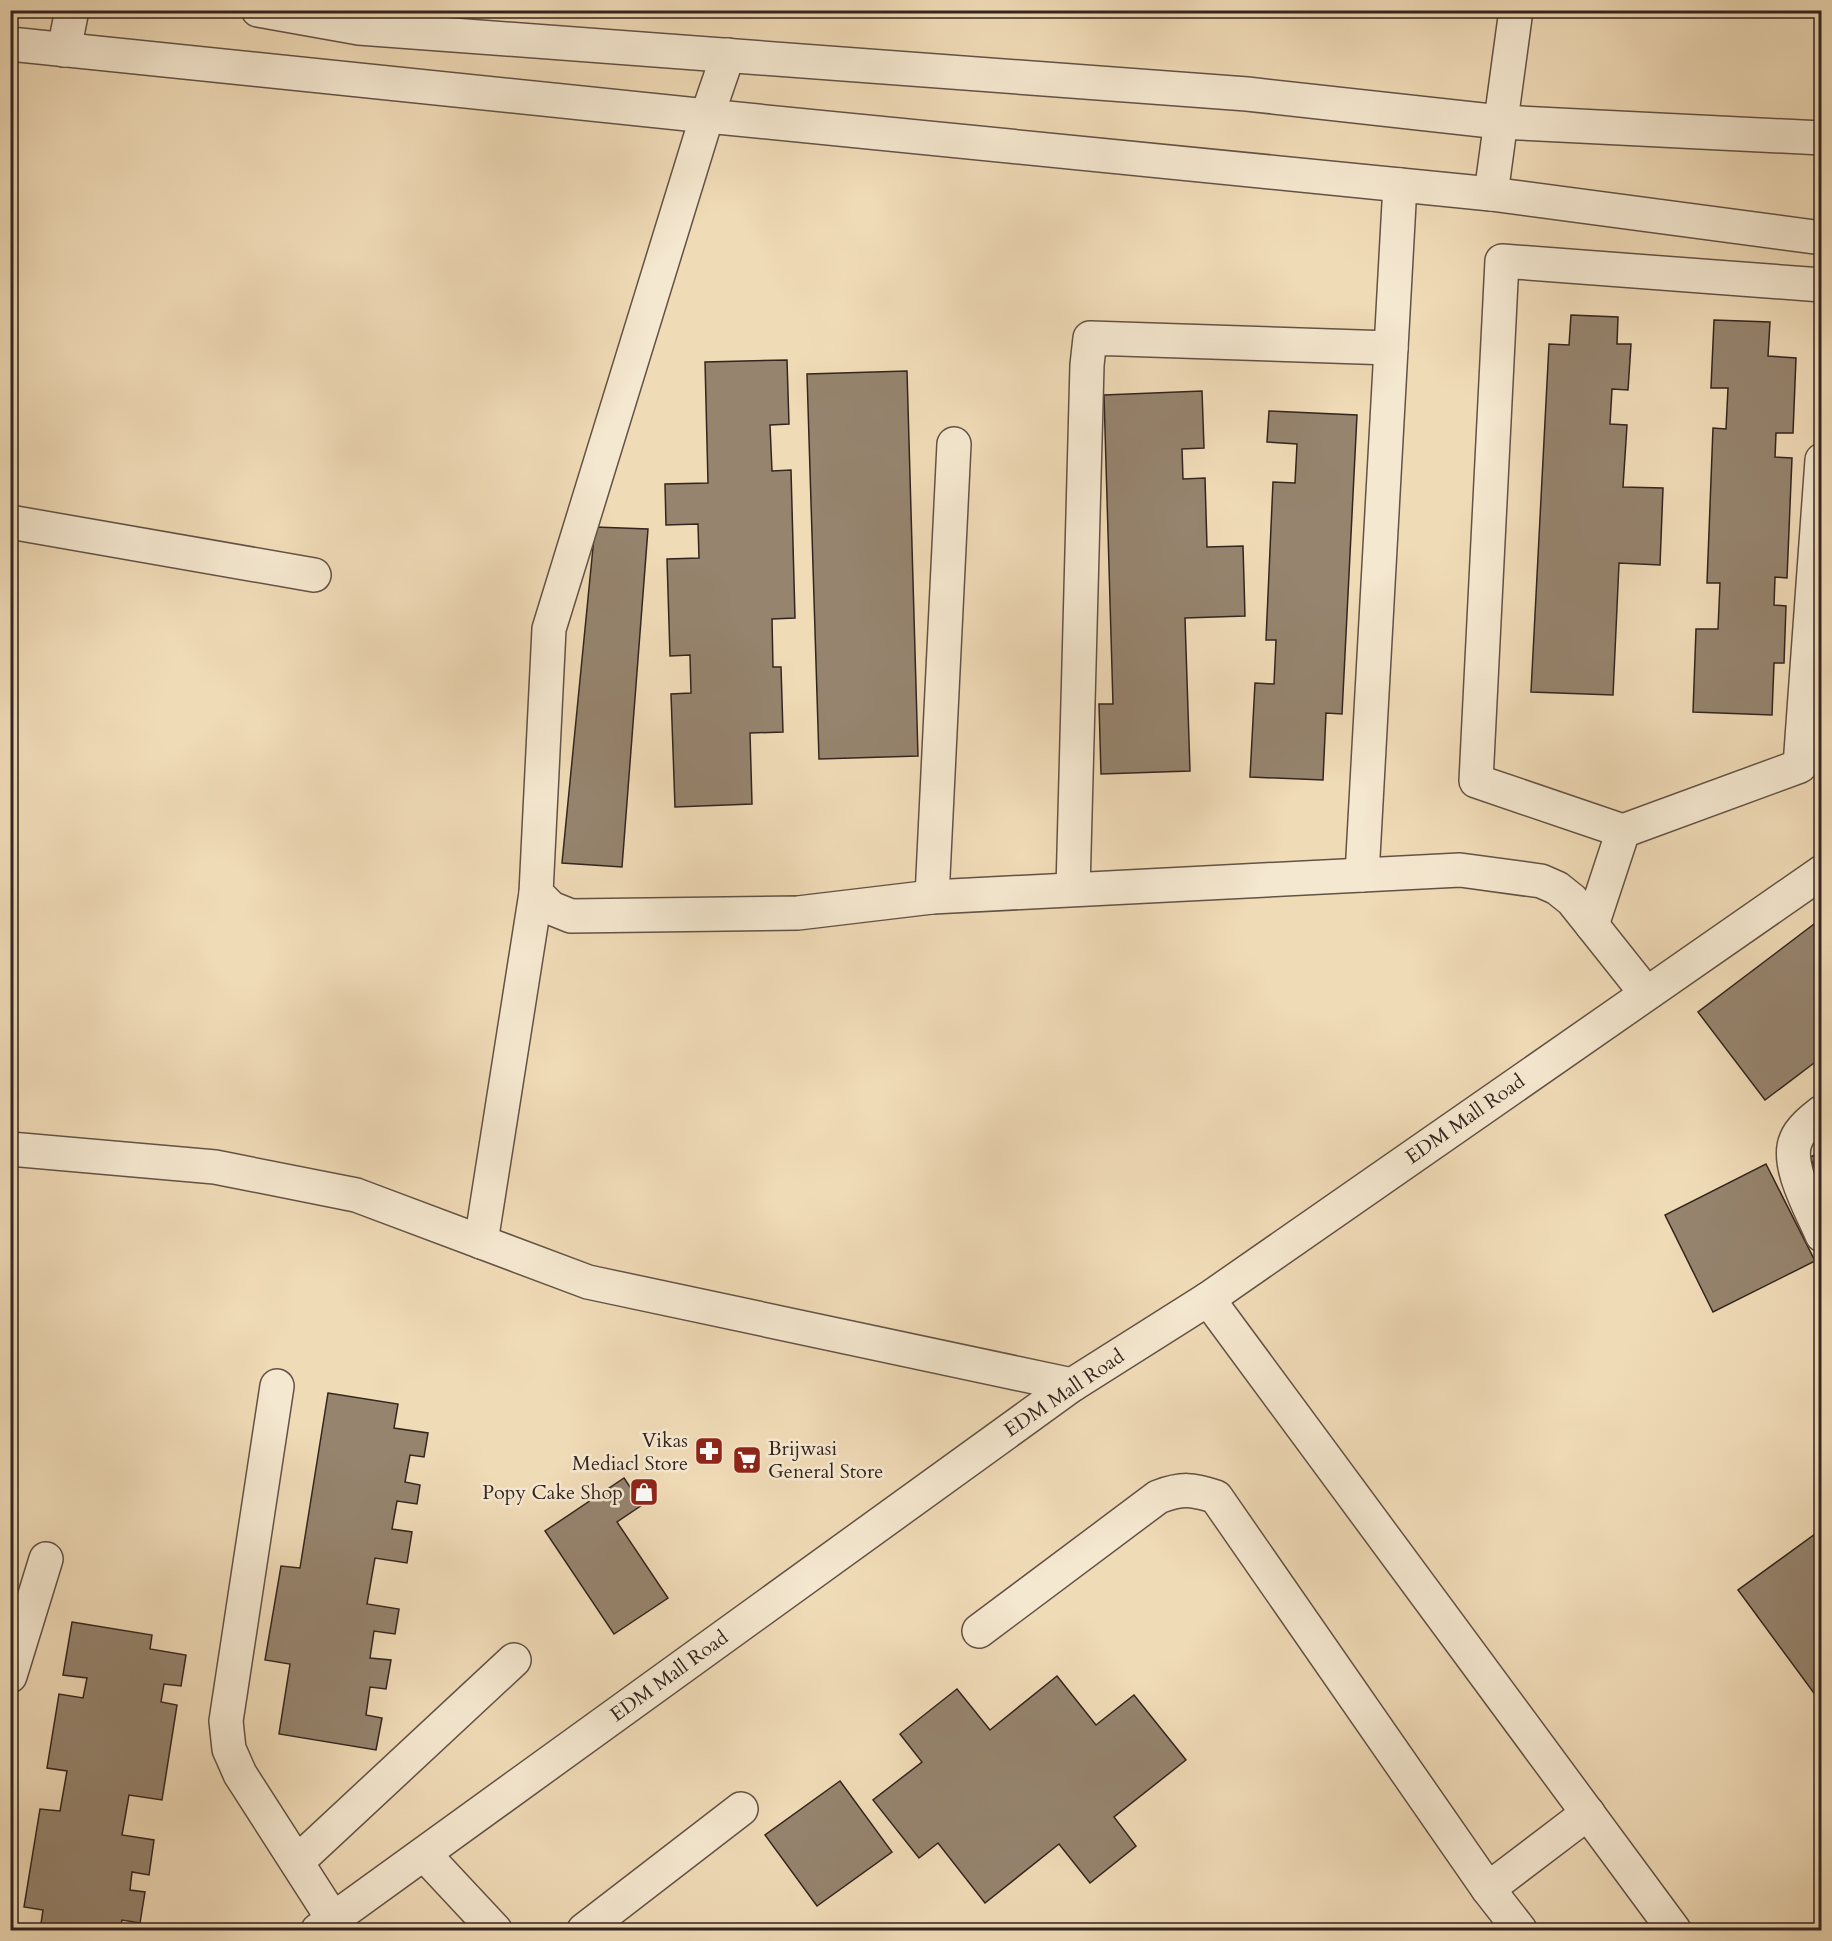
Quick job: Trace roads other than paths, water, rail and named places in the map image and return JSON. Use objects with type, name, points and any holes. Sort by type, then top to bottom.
[{"type":"street","points":[[64,50],[72,10]]},
{"type":"street","points":[[258,10],[359,28],[1247,94],[1500,122],[1821,138]]},
{"type":"street","points":[[1491,194],[1516,10]]},
{"type":"street","points":[[10,44],[1491,194],[1821,238]]},
{"type":"street","points":[[481,1242],[536,893],[549,629],[706,116],[728,55]]},
{"type":"street","points":[[1362,875],[1400,185]]},
{"type":"street","points":[[1821,285],[1502,261],[1476,782],[1623,831],[1800,766],[1821,460]]},
{"type":"street","points":[[1073,889],[1090,338],[1391,348]]},
{"type":"street","points":[[932,897],[954,444]]},
{"type":"street","points":[[10,522],[314,575]]},
{"type":"street","points":[[1592,925],[1623,831]]},
{"type":"street","points":[[536,893],[551,908],[571,916],[798,913],[932,897],[1460,870],[1541,882],[1557,888],[1572,900],[1646,993]]},
{"type":"street","name":"EDM Mall Road","points":[[325,1925],[1072,1384],[1208,1299],[1821,872]]},
{"type":"street","points":[[1821,1112],[1811,1120],[1796,1140],[1792,1161],[1821,1235]]},
{"type":"street","points":[[10,1149],[215,1167],[356,1195],[588,1282],[1072,1384]]},
{"type":"street","points":[[1208,1299],[1674,1930]]},
{"type":"street","points":[[278,1386],[226,1721],[229,1749],[240,1774],[297,1862],[325,1925]]},
{"type":"street","points":[[979,1631],[1158,1497],[1176,1490],[1197,1490],[1216,1497],[1488,1889],[1520,1930]]},
{"type":"street","points":[[10,1676],[46,1558]]},
{"type":"street","points":[[297,1862],[514,1660]]},
{"type":"street","points":[[584,1930],[741,1809]]},
{"type":"street","points":[[1488,1889],[1588,1814]]},
{"type":"street","points":[[424,1854],[495,1930]]},
{"type":"place","name":"Vikas Mediacl Store","points":[[709,1451]]},
{"type":"place","name":"Brijwasi General Store","points":[[747,1460]]},
{"type":"place","name":"Popy Cake Shop","points":[[644,1492]]}]
